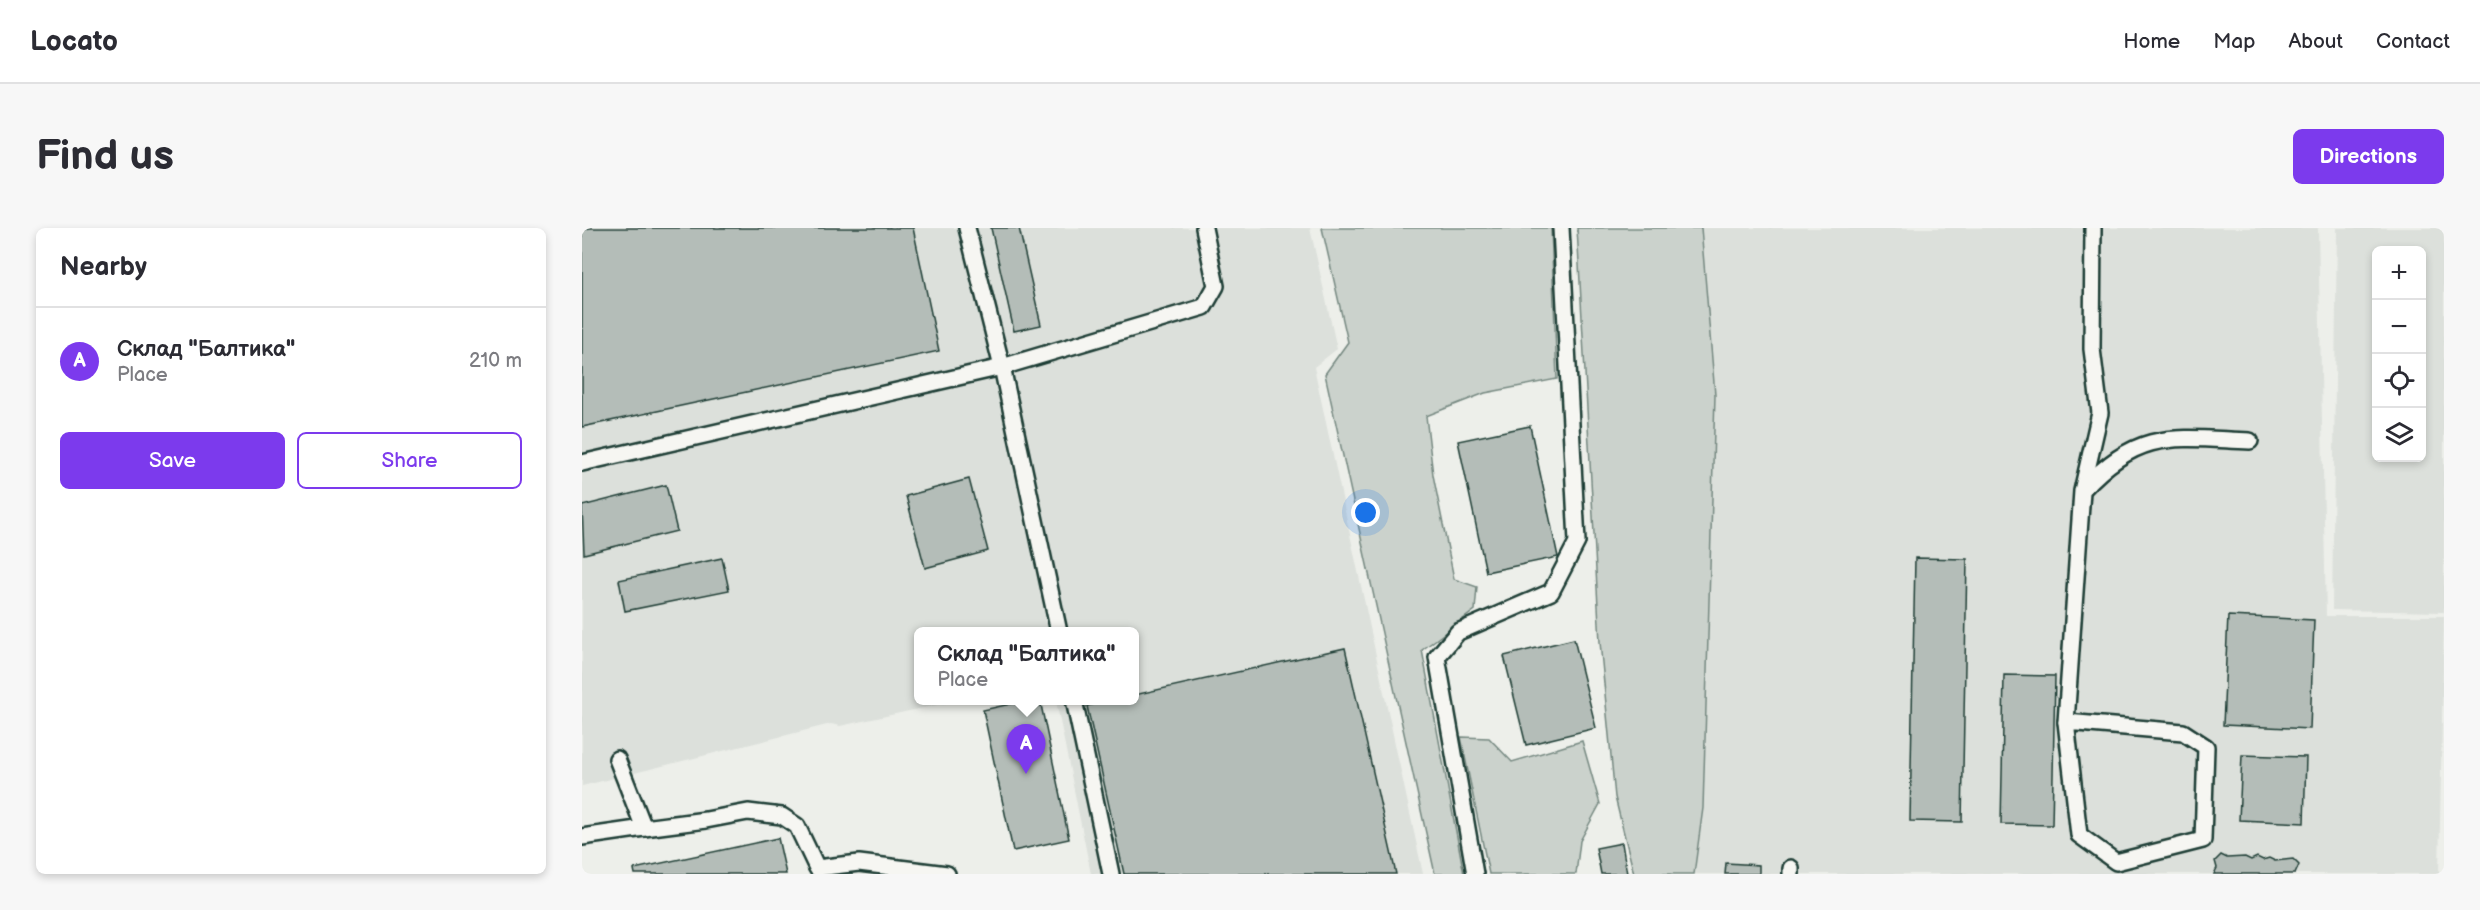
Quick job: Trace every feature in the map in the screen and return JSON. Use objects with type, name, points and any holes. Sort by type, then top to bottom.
[{"type":"street","points":[[967,228],[1002,367],[1058,627]]},
{"type":"street","points":[[582,463],[1002,367],[1204,307],[1216,286],[1204,228]]},
{"type":"street","points":[[1476,874],[1437,657],[1458,632],[1551,592],[1577,542],[1561,228]]},
{"type":"street","points":[[2066,722],[2183,732],[2206,747],[2203,840],[2116,868],[2079,835],[2066,722],[2082,490],[2100,413],[2092,349],[2093,228]]},
{"type":"street","points":[[2082,490],[2105,466],[2141,444],[2176,438],[2250,441]]},
{"type":"street","points":[[1075,705],[1112,874]]},
{"type":"street","points":[[617,759],[644,828]]},
{"type":"street","points":[[582,837],[748,812],[782,816],[798,826],[814,871],[859,863],[947,874]]},
{"type":"shaded area","points":[[582,228],[1310,228],[1337,349],[1314,367],[1423,874],[1091,874],[1057,705],[1139,705],[1139,627],[914,627],[914,705],[937,705],[840,726],[831,724],[582,786]]},
{"type":"shaded area","points":[[1322,228],[1551,228],[1557,379],[1485,393],[1426,416],[1433,475],[1454,579],[1477,587],[1475,610],[1422,650],[1464,874],[1435,874],[1325,374],[1348,342]]},
{"type":"shaded area","points":[[1577,228],[1701,228],[1715,395],[1703,808],[1694,874],[1634,874],[1615,797],[1600,642]]},
{"type":"shaded area","points":[[1691,228],[2318,228],[2326,616],[2444,616],[2439,874],[1672,874]]},
{"type":"shaded area","points":[[2337,228],[2444,228],[2444,612],[2332,610]]},
{"type":"shaded area","points":[[1461,737],[1489,738],[1512,762],[1582,741],[1600,804],[1580,841],[1576,874],[1489,874]]},
{"type":"building","points":[[590,228],[913,228],[939,351],[582,427],[582,230]]},
{"type":"building","points":[[991,228],[1019,228],[1041,325],[1014,331]]},
{"type":"building","points":[[1530,426],[1558,557],[1486,572],[1458,441]]},
{"type":"building","points":[[969,479],[988,551],[925,568],[906,496]]},
{"type":"building","points":[[666,485],[677,531],[584,554],[582,506]]},
{"type":"building","points":[[722,558],[729,590],[625,611],[619,580]]},
{"type":"building","points":[[1915,558],[1967,559],[1962,822],[1910,821]]},
{"type":"building","points":[[2228,616],[2314,620],[2310,729],[2223,725]]},
{"type":"building","points":[[1574,639],[1596,728],[1526,745],[1504,656]]},
{"type":"building","points":[[1345,648],[1396,874],[1124,874],[1087,706],[1139,705],[1139,694]]},
{"type":"building","points":[[2004,675],[2055,676],[2052,825],[2001,824]]},
{"type":"building","points":[[1006,705],[1041,705],[1069,839],[1013,851],[983,710]]},
{"type":"building","points":[[2242,755],[2306,757],[2304,823],[2239,820]]},
{"type":"building","points":[[778,838],[786,874],[635,874],[634,869]]},
{"type":"building","points":[[1622,843],[1627,874],[1601,874],[1596,848]]},
{"type":"building","points":[[2221,855],[2227,858],[2245,857],[2251,860],[2257,857],[2275,861],[2293,859],[2299,865],[2295,874],[2214,874],[2217,868],[2215,861]]},
{"type":"building","points":[[1726,863],[1759,865],[1759,874],[1725,874]]},
{"type":"place","name":"Склад \"Балтика\"","points":[[1026,774]]}]
